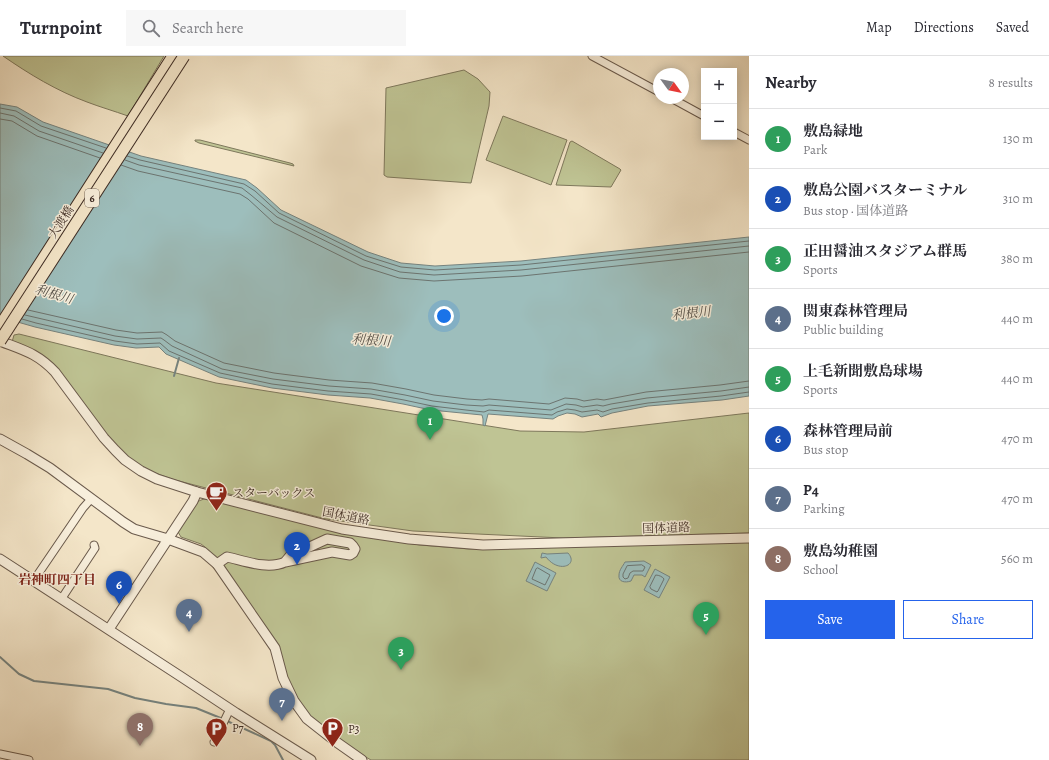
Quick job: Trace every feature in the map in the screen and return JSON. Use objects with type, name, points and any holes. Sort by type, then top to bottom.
[{"type":"main road","name":"大渡橋","points":[[0,326],[173,56]]},
{"type":"main road","name":"大渡橋","points":[[0,341],[184,56]]},
{"type":"street","points":[[592,56],[653,89]]},
{"type":"street","points":[[682,104],[701,114]]},
{"type":"street","points":[[737,134],[749,140]]},
{"type":"street","name":"国体道路","points":[[0,341],[34,354],[47,364],[55,372],[104,438],[125,460],[141,471],[157,479],[197,492],[342,529],[408,539],[483,545],[749,538]]},
{"type":"street","points":[[0,439],[50,468],[134,529],[168,539],[203,552],[217,564],[275,648],[283,678],[294,701],[307,719],[362,760]]},
{"type":"street","points":[[109,629],[193,501],[197,492]]},
{"type":"street","points":[[34,580],[82,508],[91,499]]},
{"type":"street","points":[[217,564],[228,558],[264,565],[281,564],[332,552],[350,555],[355,549],[350,543],[327,539],[290,556],[285,562]]},
{"type":"street","points":[[62,598],[95,548],[94,545]]},
{"type":"street","points":[[0,559],[311,760]]},
{"type":"street","points":[[214,742],[230,709]]},
{"type":"street","points":[[0,754],[29,760]]},
{"type":"green space","points":[[3,56],[164,56],[128,116],[65,93],[33,76]]},
{"type":"green space","points":[[464,70],[478,79],[490,92],[489,106],[471,183],[387,177],[384,175],[386,88]]},
{"type":"green space","points":[[503,116],[567,140],[551,185],[486,160]]},
{"type":"green space","points":[[195,140],[290,163],[294,166],[199,143]]},
{"type":"green space","points":[[572,141],[621,170],[611,187],[556,185],[570,142]]},
{"type":"green space","points":[[19,334],[216,383],[520,431],[584,432],[749,413],[749,533],[563,538],[413,531],[326,519],[175,480],[152,472],[131,460],[117,448],[58,372],[12,342],[14,335]]},
{"type":"green space","points":[[204,499],[366,537],[420,545],[469,549],[749,542],[749,760],[371,760],[324,729],[305,711],[290,687],[282,663],[224,570],[205,547],[201,544],[181,537],[177,529],[182,520],[195,503]]},
{"type":"water","name":"利根川","points":[[0,104],[17,107],[43,122],[141,156],[246,180],[281,210],[368,252],[401,263],[435,266],[521,261],[749,237],[749,396],[722,400],[648,406],[612,413],[601,417],[598,414],[582,417],[567,413],[553,419],[488,414],[485,426],[483,425],[482,415],[431,410],[370,398],[328,395],[272,388],[219,377],[166,354],[159,347],[136,348],[114,345],[35,327],[0,317]]},
{"type":"water","points":[[542,553],[568,553],[571,557],[571,561],[566,566],[556,565],[546,557],[541,558]]},
{"type":"water","points":[[644,561],[651,565],[645,577],[642,575],[634,575],[631,581],[621,581],[619,577],[620,571],[625,562]]},
{"type":"water","points":[[535,562],[556,573],[547,591],[526,581]]},
{"type":"water","points":[[655,569],[670,577],[659,598],[644,590]]},
{"type":"waterway","points":[[174,376],[179,358]]},
{"type":"waterway","points":[[0,657],[19,674],[34,681],[108,689],[135,698],[196,708],[223,719]]},
{"type":"waterway","points":[[227,721],[271,741],[275,745],[283,760]]},
{"type":"place","name":"敷島緑地","points":[[430,440]]},
{"type":"place","name":"スターバックス","points":[[217,512]]},
{"type":"place","name":"敷島公園バスターミナル","points":[[297,565]]},
{"type":"place","name":"森林管理局前","points":[[119,604]]},
{"type":"place","name":"関東森林管理局","points":[[189,632]]},
{"type":"place","name":"上毛新聞敷島球場","points":[[706,635]]},
{"type":"place","name":"正田醤油スタジアム群馬","points":[[401,670]]},
{"type":"place","name":"P4","points":[[282,721]]},
{"type":"place","name":"敷島幼稚園","points":[[140,746]]},
{"type":"place","name":"P7","points":[[216,748]]},
{"type":"place","name":"P3","points":[[332,748]]},
{"type":"district","name":"岩神町四丁目","points":[[57,579]]}]
